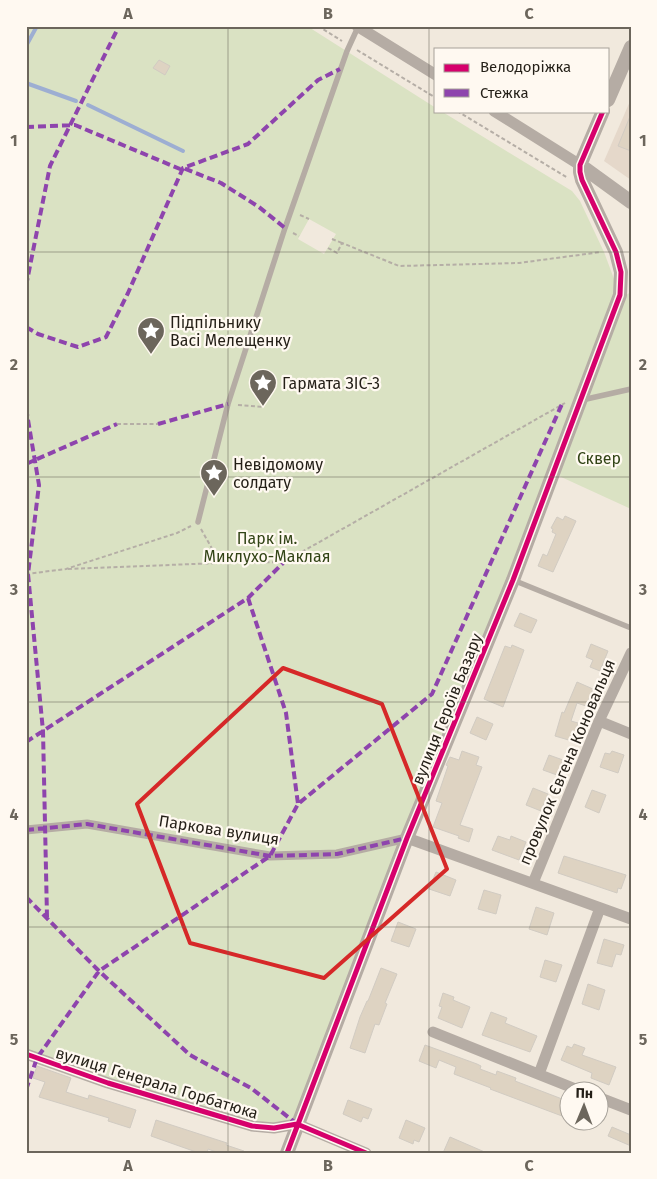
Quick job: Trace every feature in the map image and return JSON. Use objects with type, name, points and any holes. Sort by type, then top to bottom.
[{"type":"street","points":[[357,26],[434,74]]},
{"type":"street","points":[[610,95],[631,47]]},
{"type":"street","points":[[496,112],[580,164],[631,202]]},
{"type":"street","points":[[603,112],[580,164],[580,172],[616,252],[621,272]]},
{"type":"street","points":[[621,272],[631,258]]},
{"type":"street","name":"вулиця Героїв Базару","points":[[287,1153],[407,838],[513,580],[620,295],[621,272]]},
{"type":"street","name":"провулок Євгена Коновальця","points":[[533,883],[600,721],[631,653]]},
{"type":"street","points":[[600,721],[631,734]]},
{"type":"street","name":"Паркова вулиця","points":[[26,830],[87,824],[270,856],[337,854],[407,838]]},
{"type":"street","points":[[407,838],[631,919]]},
{"type":"street","points":[[539,1074],[600,908]]},
{"type":"street","points":[[433,1032],[560,1083]]},
{"type":"street","name":"вулиця Генерала Горбатюка","points":[[26,1054],[108,1083],[252,1126],[274,1128],[298,1124]]},
{"type":"street","points":[[610,1102],[631,1110]]},
{"type":"street","points":[[298,1124],[366,1153]]},
{"type":"lane","points":[[198,522],[228,404],[288,219],[357,26]]},
{"type":"lane","points":[[580,400],[631,389]]},
{"type":"lane","points":[[513,580],[631,628]]},
{"type":"path","points":[[318,26],[434,97]]},
{"type":"path","points":[[459,112],[587,190]]},
{"type":"path","points":[[299,214],[308,219]]},
{"type":"path","points":[[292,232],[299,236]]},
{"type":"path","points":[[332,239],[399,266],[519,263],[616,252]]},
{"type":"path","points":[[328,248],[337,253],[342,243]]},
{"type":"path","points":[[26,574],[66,569],[284,562],[562,404],[580,400]]},
{"type":"path","points":[[228,404],[263,407]]},
{"type":"path","points":[[117,424],[158,424]]},
{"type":"path","points":[[66,569],[177,533],[198,522],[220,563]]},
{"type":"highlighted area","points":[[283,668],[382,704],[447,869],[324,978],[190,943],[137,804]]},
{"type":"shaded area","points":[[631,99],[631,180],[604,161]]},
{"type":"green space","name":"Парк ім. Миклухо-Маклая","points":[[26,26],[307,26],[434,107],[434,112],[443,112],[572,191],[580,201],[604,252],[620,295],[297,1124],[274,1128],[26,1054]],"holes":[[[309,219],[336,234],[324,254],[298,239]]]},
{"type":"green space","name":"Сквер","points":[[631,292],[631,509],[559,476],[626,295]]},
{"type":"building","points":[[159,60],[170,66],[165,75],[153,68]]},
{"type":"building","points":[[631,114],[631,151],[618,146]]},
{"type":"building","points":[[565,516],[576,521],[553,572],[538,566],[543,554],[547,556],[556,534],[552,532],[553,529],[551,528],[557,517],[563,520]]},
{"type":"building","points":[[520,613],[537,620],[531,633],[514,626]]},
{"type":"building","points":[[591,644],[608,651],[600,671],[590,667],[593,660],[586,657]]},
{"type":"building","points":[[512,645],[524,650],[503,707],[484,699],[505,646],[511,648]]},
{"type":"building","points":[[577,682],[593,689],[586,706],[577,703],[571,721],[578,723],[572,741],[555,736],[562,712],[564,713]]},
{"type":"building","points":[[477,717],[493,724],[486,740],[470,733]]},
{"type":"building","points":[[462,751],[479,757],[476,765],[482,767],[460,825],[473,829],[469,842],[458,838],[459,836],[433,827],[442,803],[436,801],[448,766],[446,765],[450,757],[459,760]]},
{"type":"building","points":[[612,751],[624,755],[618,773],[600,767],[605,753],[610,754]]},
{"type":"building","points":[[549,755],[563,760],[557,775],[543,770]]},
{"type":"building","points":[[533,788],[548,794],[541,811],[526,805]]},
{"type":"building","points":[[592,790],[606,795],[599,813],[585,807]]},
{"type":"building","points":[[498,836],[510,840],[511,836],[526,842],[519,860],[492,850]]},
{"type":"building","points":[[564,856],[626,875],[621,889],[618,888],[617,893],[558,873]]},
{"type":"building","points":[[436,872],[456,880],[450,896],[429,889]]},
{"type":"building","points":[[484,890],[501,895],[496,914],[478,909]]},
{"type":"building","points":[[536,907],[554,913],[547,935],[529,929]]},
{"type":"building","points":[[398,922],[416,929],[409,947],[391,941]]},
{"type":"building","points":[[604,939],[624,945],[621,955],[616,954],[612,967],[597,963]]},
{"type":"building","points":[[545,960],[562,965],[556,982],[540,977]]},
{"type":"building","points":[[381,968],[397,974],[385,1003],[387,1004],[379,1025],[375,1024],[365,1053],[350,1048],[360,1017]]},
{"type":"building","points":[[588,984],[605,990],[599,1010],[582,1004]]},
{"type":"building","points":[[443,993],[454,997],[453,1000],[470,1007],[462,1028],[438,1018],[442,1007],[439,1006]]},
{"type":"building","points":[[491,1012],[507,1018],[505,1023],[537,1036],[530,1052],[482,1035]]},
{"type":"building","points":[[574,1044],[585,1048],[582,1055],[616,1067],[610,1082],[601,1082],[591,1078],[592,1073],[561,1060],[567,1046],[572,1048]]},
{"type":"building","points":[[425,1045],[477,1064],[481,1066],[480,1069],[496,1075],[497,1071],[516,1078],[515,1081],[560,1098],[560,1115],[454,1074],[456,1067],[439,1060],[436,1068],[419,1061]]},
{"type":"building","points":[[37,1066],[71,1078],[66,1092],[88,1099],[89,1095],[136,1110],[130,1128],[108,1121],[109,1118],[39,1097],[45,1082],[33,1078]]},
{"type":"building","points":[[348,1100],[372,1109],[368,1119],[363,1117],[361,1122],[343,1114]]},
{"type":"building","points":[[156,1120],[227,1143],[226,1145],[244,1151],[244,1153],[219,1153],[208,1149],[207,1153],[199,1153],[151,1136]]},
{"type":"building","points":[[406,1120],[425,1128],[419,1142],[414,1140],[413,1144],[399,1138]]},
{"type":"building","points":[[612,1127],[631,1135],[631,1146],[608,1136]]},
{"type":"building","points":[[450,1137],[487,1153],[443,1153]]},
{"type":"waterway","points":[[26,46],[37,26]]},
{"type":"waterway","points":[[26,83],[76,101]]},
{"type":"waterway","points":[[88,105],[183,151]]},
{"type":"marked path","points":[[26,286],[50,166],[119,26]]},
{"type":"marked path","points":[[26,327],[38,334],[78,347],[106,337],[128,293],[183,168],[248,144],[318,80],[340,69]]},
{"type":"marked path","points":[[26,127],[75,125],[180,169],[183,168],[221,183],[259,207],[285,228]]},
{"type":"marked path","points":[[158,424],[228,404]]},
{"type":"marked path","points":[[26,1090],[37,1058],[99,971],[270,856],[298,804],[432,694],[562,404]]},
{"type":"marked path","points":[[26,408],[39,485],[28,574],[43,731],[47,917]]},
{"type":"marked path","points":[[26,464],[117,424]]},
{"type":"marked path","points":[[26,742],[248,598],[284,562]]},
{"type":"marked path","points":[[248,598],[286,713],[298,804]]},
{"type":"marked path","points":[[26,830],[87,824],[270,856],[337,854],[407,838]]},
{"type":"marked path","points":[[26,897],[99,971],[190,1055],[251,1088],[297,1124]]},
{"type":"cycle path","points":[[287,1153],[407,838],[513,580],[620,295],[621,272],[616,252],[580,172],[580,165],[603,112]]},
{"type":"cycle path","points":[[26,1054],[108,1083],[252,1126],[274,1128],[297,1124],[366,1153]]},
{"type":"place","name":"Підпільнику Васі Мелещенку","points":[[151,355]]},
{"type":"place","name":"Гармата ЗІС-3","points":[[263,407]]},
{"type":"place","name":"Невідомому солдату","points":[[214,497]]}]
